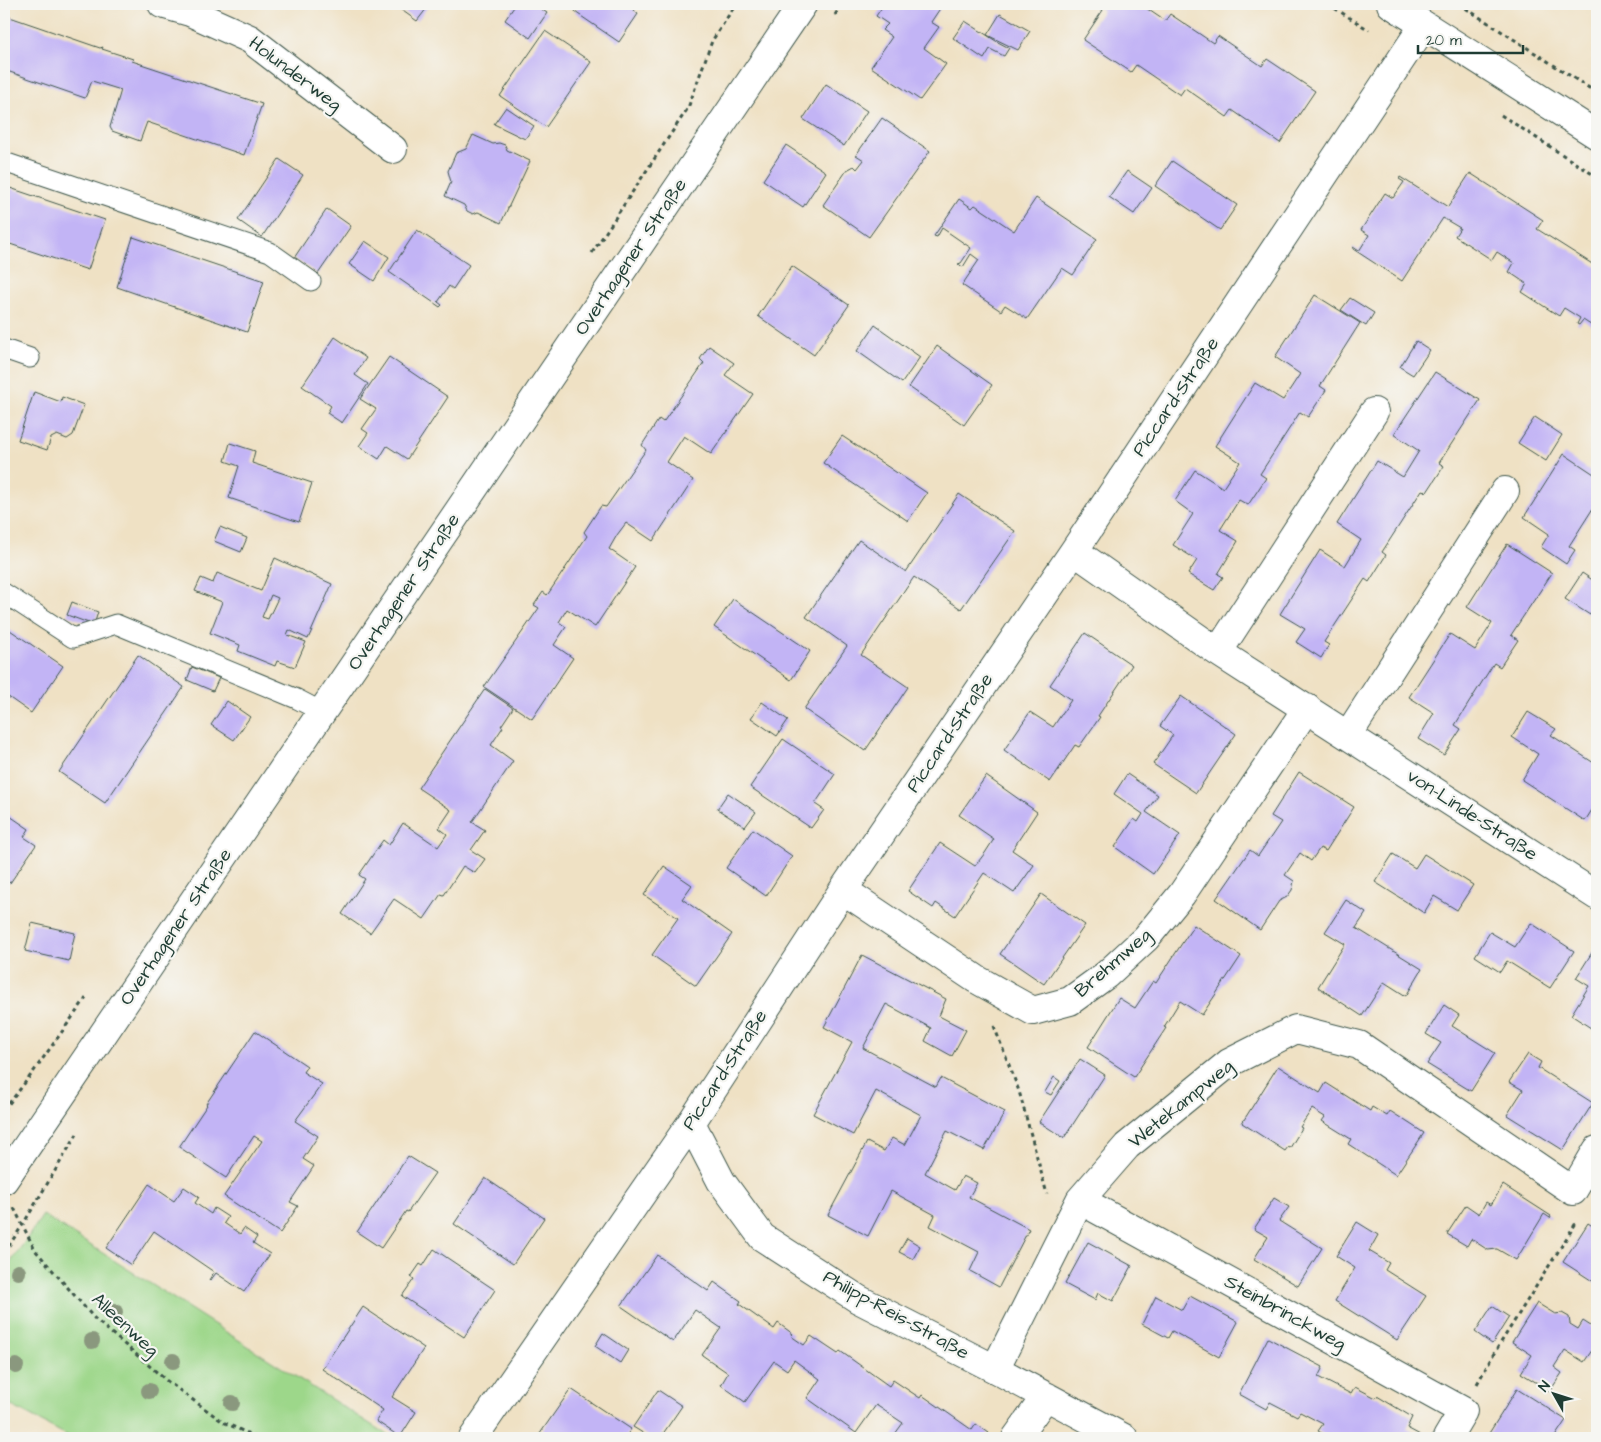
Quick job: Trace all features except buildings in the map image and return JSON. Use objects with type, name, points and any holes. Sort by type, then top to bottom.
[{"type":"street","name":"Holunderweg","points":[[162,4],[190,12],[250,39],[393,149]]},
{"type":"street","name":"Overhagener Straße","points":[[7,1192],[322,712],[803,4]]},
{"type":"street","points":[[1391,4],[1597,135]]},
{"type":"street","name":"Piccard-Straße","points":[[473,1438],[691,1123],[843,890],[1074,551],[1424,25]]},
{"type":"street","points":[[1218,652],[1374,412]]},
{"type":"street","points":[[1348,735],[1505,491]]},
{"type":"street","name":"von-Linde-Straße","points":[[1074,551],[1218,652],[1597,896]]},
{"type":"street","name":"Brehmweg","points":[[843,890],[976,979],[1033,1011],[1070,1001],[1106,975],[1146,938],[1182,894],[1307,708]]},
{"type":"street","name":"Wetekampweg","points":[[995,1369],[1080,1200],[1127,1146],[1229,1063],[1296,1029],[1359,1045],[1573,1191]]},
{"type":"street","name":"Philipp-Reis-Straße","points":[[691,1123],[721,1181],[762,1236],[858,1300],[995,1369],[1124,1438]]},
{"type":"street","points":[[1573,1191],[1597,1150]]},
{"type":"street","name":"Steinbrinckweg","points":[[1080,1200],[1463,1411]]},
{"type":"street","points":[[1016,1438],[1046,1396]]},
{"type":"street","points":[[1447,1438],[1463,1411]]},
{"type":"lane","points":[[4,162],[270,252],[311,282]]},
{"type":"lane","points":[[4,349],[30,358]]},
{"type":"lane","points":[[4,593],[73,638],[116,624],[297,699],[322,712]]},
{"type":"path","points":[[1460,4],[1597,94]]},
{"type":"path","points":[[976,979],[1019,1091],[1047,1194],[1080,1200]]},
{"type":"path","points":[[1463,1411],[1493,1355],[1589,1203],[1573,1191]]},
{"type":"path","name":"Alleenweg","points":[[7,1192],[35,1250],[95,1319],[166,1381],[222,1422],[258,1438]]},
{"type":"green space","points":[[43,1215],[392,1438],[72,1438],[4,1402],[4,1272]]}]
